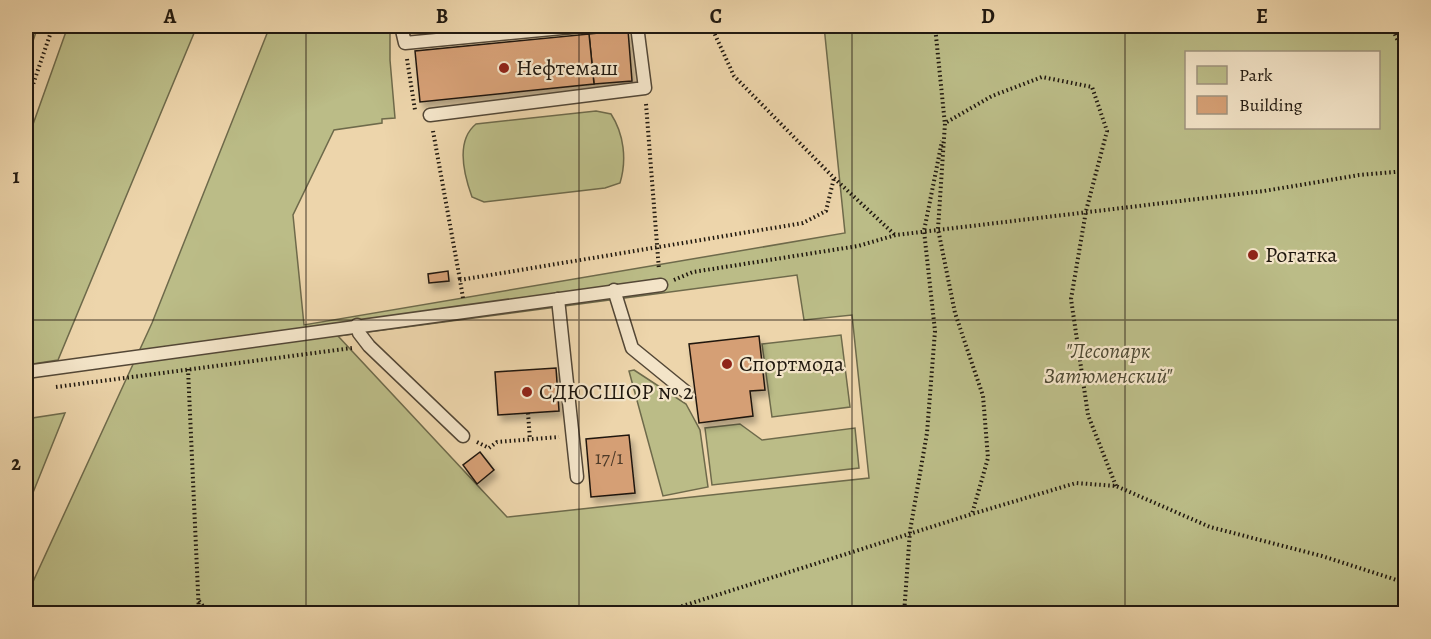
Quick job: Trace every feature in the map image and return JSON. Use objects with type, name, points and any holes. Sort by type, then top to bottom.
[{"type":"lane","points":[[401,26],[405,43],[583,26]]},
{"type":"lane","points":[[430,115],[645,88],[637,26]]},
{"type":"lane","points":[[26,372],[465,310],[661,285]]},
{"type":"lane","points":[[614,290],[632,348],[686,392]]},
{"type":"lane","points":[[558,298],[571,436],[578,477]]},
{"type":"lane","points":[[357,325],[359,333],[369,346],[463,436]]},
{"type":"path","points":[[26,105],[53,26]]},
{"type":"path","points":[[711,26],[734,76],[834,178],[896,235]]},
{"type":"path","points":[[935,26],[945,123],[938,230],[956,313],[983,396],[987,458],[972,514]]},
{"type":"path","points":[[1391,26],[1406,58]]},
{"type":"path","points":[[405,43],[413,109],[430,115],[465,310]]},
{"type":"path","points":[[904,614],[910,531],[927,433],[935,331],[924,231],[945,123],[992,96],[1042,77],[1092,87],[1107,131],[1086,211],[1071,299],[1088,416],[1116,486]]},
{"type":"path","points":[[645,88],[661,285],[693,273],[858,246],[896,235],[1264,191],[1359,175],[1406,171]]},
{"type":"path","points":[[460,280],[803,223],[826,211],[834,178]]},
{"type":"path","points":[[49,388],[369,346]]},
{"type":"path","points":[[188,369],[199,614]]},
{"type":"path","points":[[528,413],[530,440]]},
{"type":"path","points":[[463,436],[489,448],[497,442],[571,436]]},
{"type":"path","points":[[644,614],[673,609],[910,531],[1076,483],[1116,486],[1210,527],[1322,556],[1406,583]]},
{"type":"path","points":[[198,600],[209,614]]},
{"type":"path","points":[[673,609],[703,614]]},
{"type":"green space","points":[[26,26],[38,26],[26,62]]},
{"type":"green space","points":[[68,26],[197,26],[58,360],[26,365],[26,144]]},
{"type":"green space","name":"\"Лесопарк Затюменский\"","points":[[270,26],[390,27],[390,60],[395,118],[382,119],[382,123],[334,130],[293,215],[304,325],[845,233],[824,26],[1405,26],[1405,613],[26,614],[26,597],[152,323]],"holes":[[[797,275],[804,320],[852,315],[869,478],[507,517],[338,336]]]},
{"type":"green space","points":[[596,111],[611,114],[619,130],[624,156],[620,183],[605,188],[484,202],[472,197],[464,169],[463,149],[469,131],[476,124]]},
{"type":"green space","points":[[841,335],[850,407],[772,417],[762,344]]},
{"type":"green space","points":[[634,370],[686,404],[700,430],[708,487],[663,496],[629,371]]},
{"type":"green space","points":[[65,413],[26,510],[26,419]]},
{"type":"green space","points":[[740,424],[762,440],[855,428],[859,468],[712,485],[705,428]]},
{"type":"building","points":[[628,30],[632,81],[594,84],[589,34]]},
{"type":"building","name":"Нефтемаш","points":[[589,34],[594,84],[420,102],[415,51]]},
{"type":"building","points":[[448,271],[449,281],[429,283],[428,274]]},
{"type":"building","name":"Спортмода","points":[[759,336],[765,390],[750,391],[753,416],[699,423],[689,344]]},
{"type":"building","name":"СДЮСШОР № 2","points":[[556,368],[559,411],[498,415],[495,372]]},
{"type":"building","points":[[629,435],[635,493],[591,497],[586,439]]},
{"type":"building","points":[[480,452],[494,470],[477,484],[463,465]]},
{"type":"place","name":"Нефтемаш","points":[[504,68]]},
{"type":"place","name":"Рогатка","points":[[1253,255]]},
{"type":"place","name":"Спортмода","points":[[727,364]]},
{"type":"place","name":"СДЮСШОР № 2","points":[[527,392]]}]
